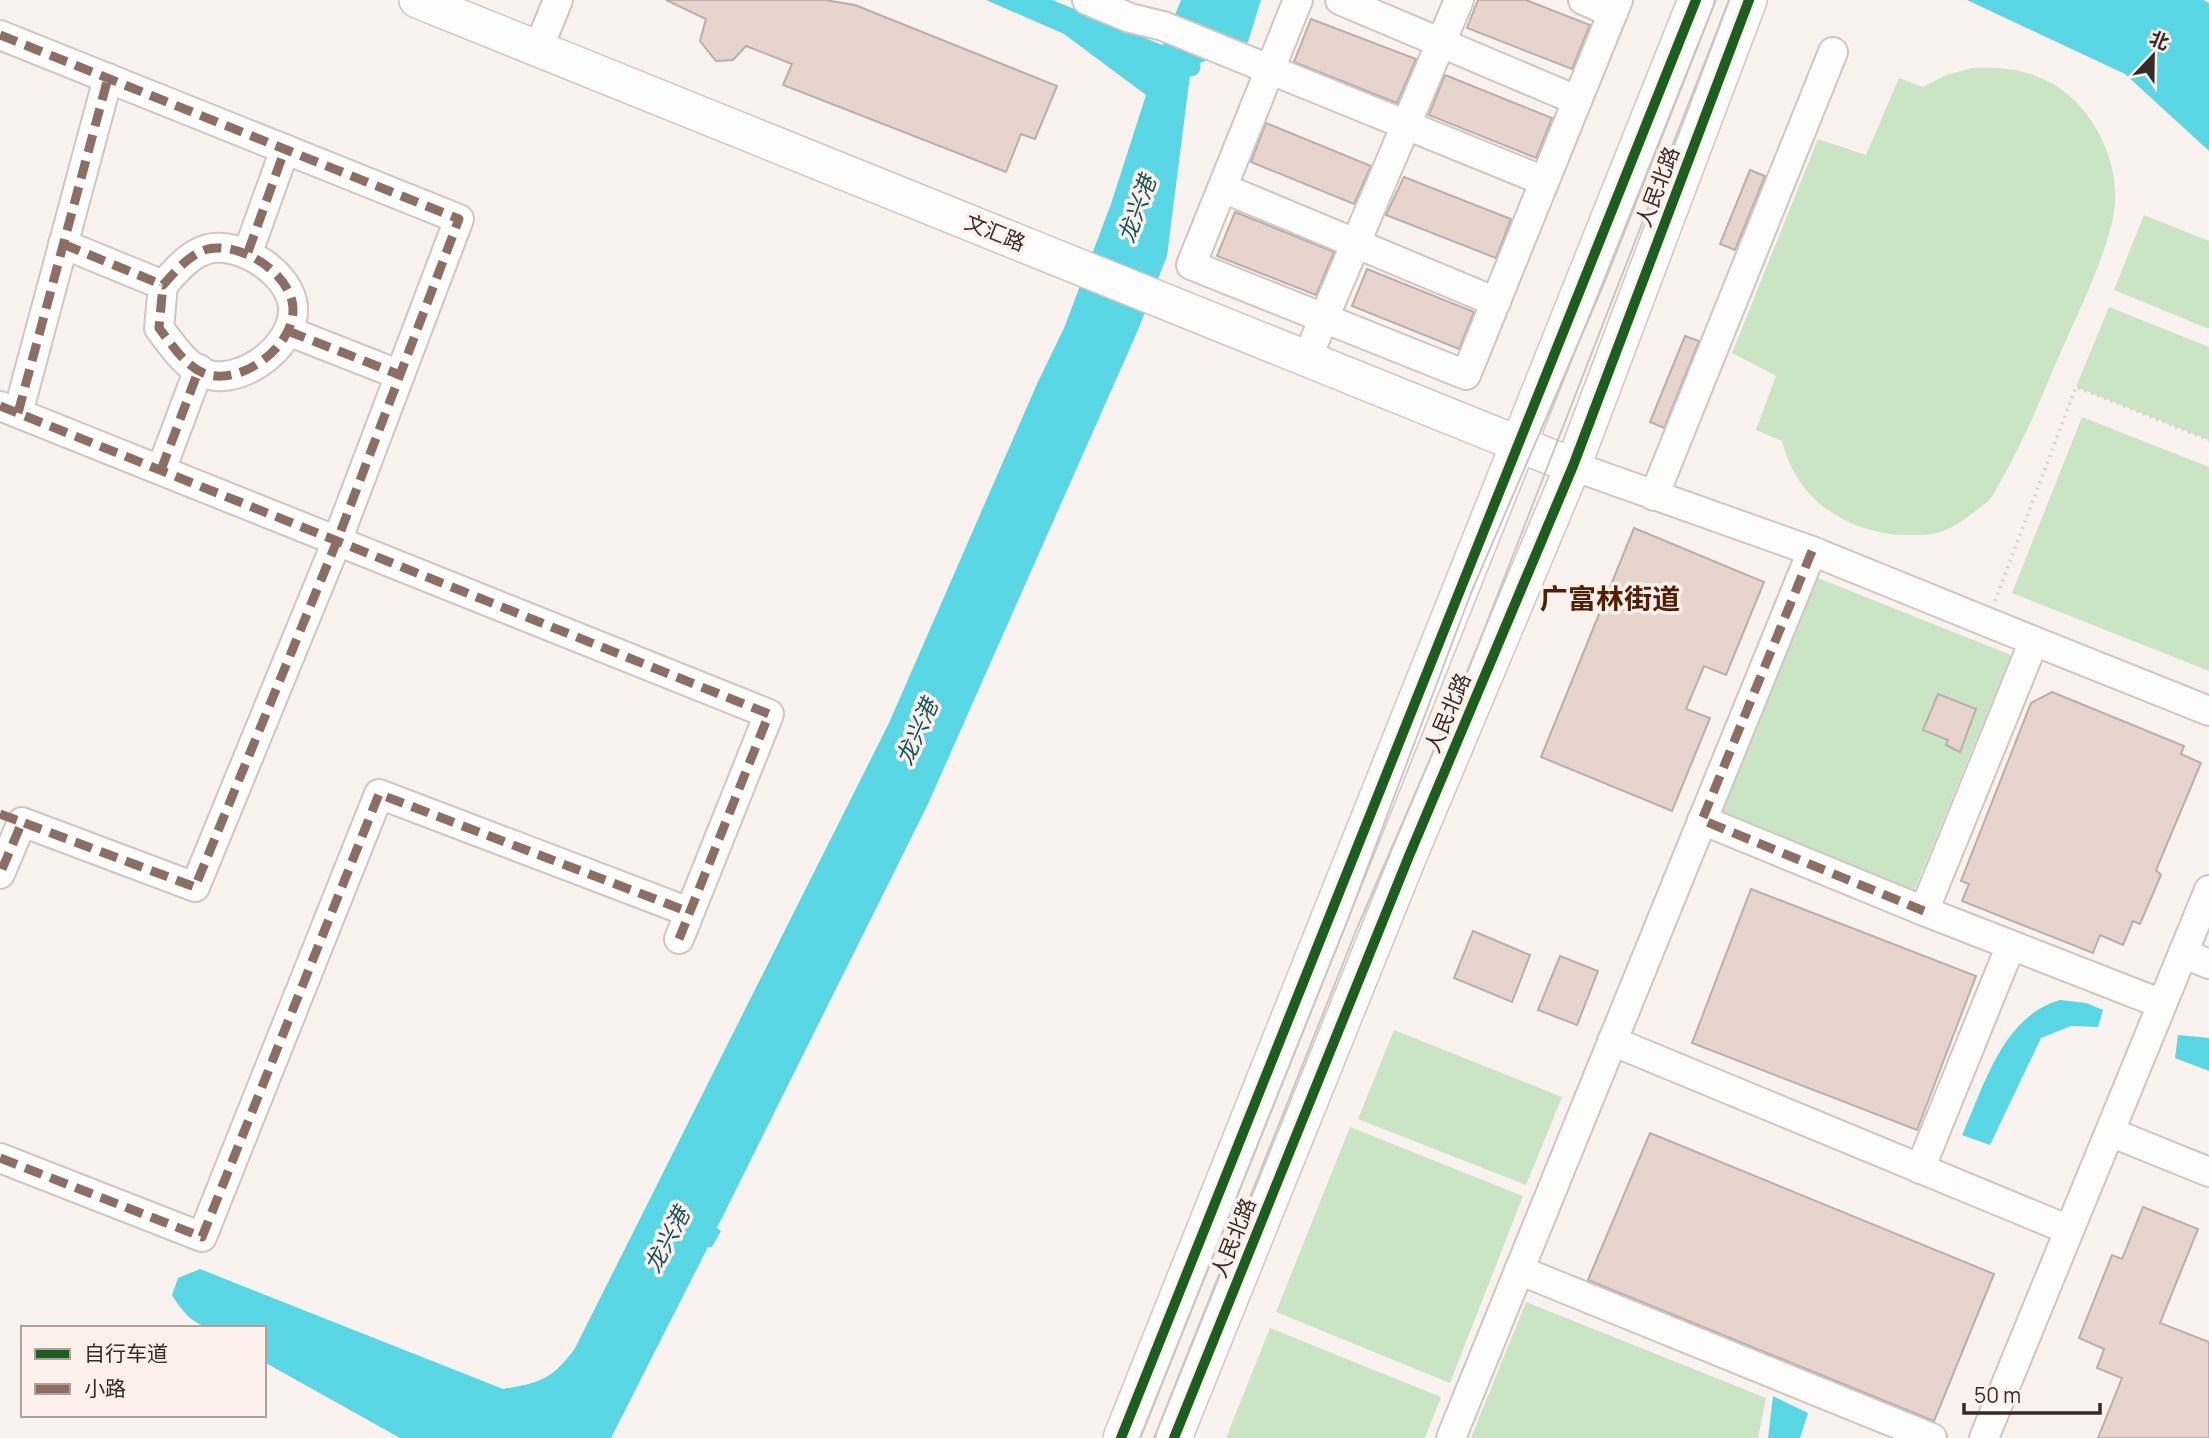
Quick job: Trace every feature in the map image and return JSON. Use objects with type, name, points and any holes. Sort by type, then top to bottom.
[{"type":"main road","name":"文汇路","points":[[417,0],[1573,466]]},
{"type":"main road","name":"人民北路","points":[[1121,1438],[1696,0]]},
{"type":"main road","name":"人民北路","points":[[1174,1438],[1409,856],[1573,466],[1749,0]]},
{"type":"street","points":[[538,49],[558,0]]},
{"type":"street","points":[[1087,0],[1133,9],[1163,26],[1544,181]]},
{"type":"street","points":[[1298,0],[1191,265],[1466,375],[1616,6],[1583,0]]},
{"type":"street","points":[[1340,0],[1576,100]]},
{"type":"street","points":[[1307,358],[1459,0]]},
{"type":"street","points":[[0,35],[459,219],[337,541],[195,887],[11,818],[0,874]]},
{"type":"street","points":[[1654,496],[1833,52]]},
{"type":"street","points":[[108,78],[63,244],[9,410],[769,714],[679,939]]},
{"type":"street","points":[[248,252],[285,149]]},
{"type":"street","points":[[1223,188],[1496,302]]},
{"type":"street","points":[[63,244],[163,285]]},
{"type":"street","points":[[208,249],[248,252],[276,274],[292,301],[288,331],[270,357],[244,372],[220,376],[206,374],[180,356],[159,328],[163,285],[182,264],[208,249]]},
{"type":"street","points":[[288,331],[400,375]]},
{"type":"street","points":[[161,470],[199,369]]},
{"type":"street","points":[[1573,466],[1812,551],[2209,711]]},
{"type":"street","points":[[1451,1438],[1812,551]]},
{"type":"street","points":[[1924,911],[2034,641]]},
{"type":"street","points":[[0,1158],[202,1237],[379,794],[689,912]]},
{"type":"street","points":[[1702,820],[1924,911],[2162,1003]]},
{"type":"street","points":[[1984,1438],[2209,890]]},
{"type":"street","points":[[1920,1169],[2011,945]]},
{"type":"street","points":[[2183,953],[2209,964]]},
{"type":"street","points":[[1612,1041],[2069,1230]]},
{"type":"street","points":[[2109,1132],[2209,1172]]},
{"type":"street","points":[[1519,1270],[1932,1438]]},
{"type":"path","points":[[1987,622],[2076,387],[2209,440]]},
{"type":"green space","points":[[1972,68],[2031,74],[2066,93],[2080,107],[2093,123],[2110,161],[2115,202],[2112,222],[2093,278],[2036,410],[1992,496],[1966,518],[1938,533],[1901,535],[1880,532],[1860,527],[1825,508],[1798,479],[1782,441],[1756,430],[1776,376],[1732,353],[1818,139],[1866,155],[1899,78],[1923,87],[1946,75]]},
{"type":"green space","points":[[2144,215],[2209,241],[2209,329],[2114,290]]},
{"type":"green space","points":[[2109,307],[2209,347],[2209,440],[2076,387]]},
{"type":"green space","points":[[2082,417],[2209,467],[2209,671],[2012,593]]},
{"type":"green space","points":[[1813,576],[2011,655],[1910,901],[1714,821]]},
{"type":"green space","points":[[1394,1030],[1562,1097],[1526,1185],[1358,1119]]},
{"type":"green space","points":[[1350,1127],[1523,1196],[1450,1383],[1276,1312]]},
{"type":"green space","points":[[1526,1302],[1766,1398],[1758,1438],[1471,1438]]},
{"type":"green space","points":[[1270,1328],[1441,1397],[1425,1438],[1226,1438]]},
{"type":"water","name":"龙兴港","points":[[986,0],[1024,0],[1159,54],[1181,0],[1261,0],[1248,42],[1191,67],[1167,256],[1138,330],[928,804],[717,1228],[721,1231],[712,1247],[708,1247],[611,1438],[400,1438],[266,1363],[266,1326],[204,1326],[191,1319],[172,1295],[178,1278],[200,1269],[503,1389],[526,1385],[551,1374],[574,1350],[889,723],[1064,328],[1111,204],[1146,95],[1064,34]]},
{"type":"water","points":[[1967,0],[2203,0],[2209,3],[2209,151],[2125,74]]},
{"type":"water","points":[[2060,1000],[2086,1003],[2103,1010],[2098,1027],[2071,1026],[2041,1038],[1990,1145],[1962,1135],[1988,1075],[2010,1037],[2040,1008]]},
{"type":"water","points":[[2178,1035],[2209,1038],[2209,1071],[2175,1058]]},
{"type":"water","points":[[1773,1396],[1808,1413],[1800,1438],[1768,1438]]},
{"type":"building","points":[[666,0],[825,0],[855,5],[1057,86],[1035,139],[1021,134],[1006,172],[783,85],[792,64],[746,46],[733,60],[716,61],[700,41],[706,19]]},
{"type":"building","points":[[1478,0],[1526,0],[1590,25],[1572,69],[1467,28]]},
{"type":"building","points":[[1311,19],[1416,59],[1397,103],[1294,62]]},
{"type":"building","points":[[1445,75],[1552,118],[1536,158],[1429,115]]},
{"type":"building","points":[[1266,123],[1371,166],[1354,204],[1251,162]]},
{"type":"building","points":[[1750,170],[1765,176],[1735,250],[1720,244]]},
{"type":"building","points":[[1404,177],[1511,219],[1496,258],[1386,215]]},
{"type":"building","points":[[1235,212],[1334,252],[1316,295],[1217,256]]},
{"type":"building","points":[[1367,269],[1474,312],[1459,349],[1352,306]]},
{"type":"building","points":[[1685,336],[1699,341],[1664,428],[1650,422]]},
{"type":"building","points":[[1634,528],[1764,582],[1726,675],[1704,666],[1686,709],[1710,718],[1672,811],[1541,757]]},
{"type":"building","points":[[2052,692],[2184,746],[2181,754],[2201,763],[2156,870],[2161,875],[2140,924],[2133,921],[2123,945],[2100,935],[2093,953],[1962,901],[1969,884],[1961,881],[2031,703]]},
{"type":"building","points":[[1938,694],[1976,709],[1960,752],[1946,745],[1948,740],[1923,730]]},
{"type":"building","points":[[1751,889],[1976,976],[1917,1130],[1692,1043]]},
{"type":"building","points":[[1473,931],[1530,955],[1512,1002],[1454,978]]},
{"type":"building","points":[[1560,956],[1598,971],[1577,1025],[1538,1010]]},
{"type":"building","points":[[1650,1133],[1994,1274],[1934,1421],[1588,1280]]},
{"type":"building","points":[[2143,1207],[2198,1229],[2160,1323],[2209,1342],[2209,1438],[2098,1438],[2122,1378],[2097,1368],[2104,1349],[2079,1338],[2112,1255],[2122,1259]]},
{"type":"waterway","points":[[1027,0],[1191,67]]},
{"type":"tram line","points":[[1140,1438],[1347,922],[1471,593],[1605,281],[1716,0]]},
{"type":"tram line","points":[[1154,1438],[1358,926],[1468,671],[1729,0]]},
{"type":"marked path","points":[[0,35],[459,219],[337,541],[195,887],[22,822],[0,874]]},
{"type":"marked path","points":[[18,413],[108,78]]},
{"type":"marked path","points":[[248,252],[285,149]]},
{"type":"marked path","points":[[63,244],[163,285],[183,264],[201,251],[220,248],[246,254],[259,260],[280,278],[292,301],[293,316],[288,331],[279,344],[254,366],[239,373],[209,375],[187,362],[159,328],[163,285]]},
{"type":"marked path","points":[[288,331],[400,375]]},
{"type":"marked path","points":[[161,470],[199,369]]},
{"type":"marked path","points":[[0,406],[769,714],[679,939]]},
{"type":"marked path","points":[[1812,551],[1702,820],[1924,911]]},
{"type":"marked path","points":[[0,1158],[202,1237],[379,794],[689,912]]},
{"type":"marked path","points":[[0,814],[22,822]]},
{"type":"cycle path","points":[[1121,1438],[1696,0]]},
{"type":"cycle path","points":[[1174,1438],[1409,856],[1573,466],[1749,0]]},
{"type":"district","name":"广富林街道","points":[[1610,599]]}]
